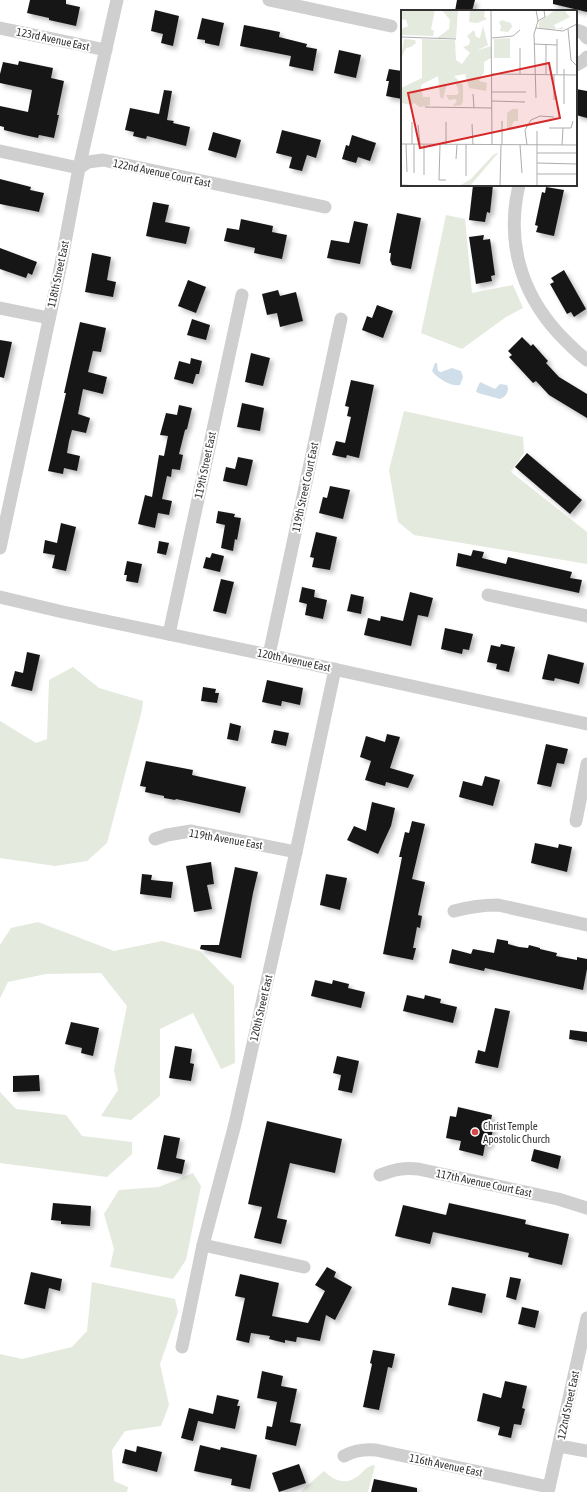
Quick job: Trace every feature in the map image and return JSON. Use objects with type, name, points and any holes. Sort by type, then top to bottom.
[{"type":"street","name":"118th Street East","points":[[0,548],[61,264],[79,168],[116,0]]},
{"type":"street","points":[[270,0],[391,26]]},
{"type":"street","name":"123rd Avenue East","points":[[0,28],[106,50]]},
{"type":"street","points":[[577,30],[582,32],[587,38]]},
{"type":"street","points":[[577,64],[587,57]]},
{"type":"street","points":[[0,151],[79,168]]},
{"type":"street","name":"122nd Avenue Court East","points":[[79,168],[88,162],[103,160],[325,207]]},
{"type":"street","points":[[518,186],[514,204],[513,230],[516,254],[526,284],[536,304],[549,324],[587,360]]},
{"type":"street","name":"119th Street East","points":[[169,634],[242,295]]},
{"type":"street","points":[[0,308],[49,318]]},
{"type":"street","name":"119th Street Court East","points":[[268,655],[341,319]]},
{"type":"street","points":[[488,595],[587,616]]},
{"type":"street","name":"120th Avenue East","points":[[0,597],[63,612],[587,724]]},
{"type":"street","name":"120th Street East","points":[[182,1346],[204,1245],[235,1124],[335,669]]},
{"type":"street","points":[[576,821],[587,764]]},
{"type":"street","name":"119th Avenue East","points":[[156,839],[167,835],[191,831],[296,852]]},
{"type":"street","points":[[454,911],[474,907],[498,905],[587,925]]},
{"type":"street","name":"117th Avenue Court East","points":[[380,1175],[397,1169],[418,1169],[558,1199],[587,1208]]},
{"type":"street","points":[[204,1245],[304,1267]]},
{"type":"street","name":"122nd Street East","points":[[548,1490],[587,1318]]},
{"type":"street","points":[[559,1446],[587,1451]]},
{"type":"street","name":"116th Avenue East","points":[[344,1456],[354,1451],[364,1449],[376,1450],[548,1490]]},
{"type":"shaded area","points":[[446,215],[465,219],[472,293],[513,285],[523,308],[506,317],[462,349],[421,333]]},
{"type":"shaded area","points":[[435,363],[437,363],[438,371],[441,372],[452,368],[461,371],[463,377],[460,385],[453,385],[437,376],[432,371]]},
{"type":"shaded area","points":[[480,382],[495,389],[500,384],[507,385],[508,392],[500,399],[478,393],[476,391]]},
{"type":"shaded area","points":[[404,411],[523,437],[524,453],[511,472],[587,532],[587,564],[414,535],[398,522],[389,470]]},
{"type":"shaded area","points":[[73,667],[99,688],[143,701],[142,710],[107,843],[87,861],[55,866],[0,858],[0,721],[36,743],[47,739],[49,680]]},
{"type":"shaded area","points":[[38,922],[114,951],[162,941],[200,951],[234,986],[235,1063],[221,1069],[193,1013],[160,1029],[160,1096],[131,1120],[101,1116],[118,1090],[114,1070],[127,1006],[101,973],[46,974],[8,982],[0,998],[0,945],[11,928]]},
{"type":"shaded area","points":[[0,1092],[16,1109],[66,1115],[82,1136],[132,1142],[132,1154],[107,1177],[0,1163]]},
{"type":"shaded area","points":[[193,1173],[201,1186],[186,1260],[173,1279],[110,1267],[114,1249],[104,1214],[119,1190],[159,1187]]},
{"type":"shaded area","points":[[92,1282],[175,1299],[178,1312],[160,1364],[169,1405],[161,1426],[125,1431],[112,1450],[114,1481],[128,1487],[127,1492],[0,1492],[0,1354],[22,1359],[72,1347],[87,1331]]},
{"type":"shaded area","points":[[373,1465],[375,1466],[368,1492],[300,1492],[324,1471],[331,1477],[340,1481],[349,1481],[358,1476],[366,1468]]},
{"type":"building","points":[[30,0],[66,0],[66,4],[80,7],[76,26],[27,13]]},
{"type":"building","points":[[457,0],[475,0],[472,10],[455,10]]},
{"type":"building","points":[[553,0],[587,0],[587,12],[553,4]]},
{"type":"building","points":[[155,10],[179,16],[173,46],[161,43],[163,34],[151,31]]},
{"type":"building","points":[[202,18],[224,23],[219,46],[205,43],[205,40],[197,39]]},
{"type":"building","points":[[244,25],[280,32],[279,37],[307,44],[306,47],[317,49],[313,71],[289,66],[291,56],[240,46]]},
{"type":"building","points":[[339,50],[361,55],[356,78],[334,73]]},
{"type":"building","points":[[19,61],[53,68],[51,78],[64,81],[54,138],[39,135],[38,138],[24,135],[4,130],[4,127],[0,126],[0,106],[28,112],[32,90],[0,83],[0,74],[3,62],[18,65]]},
{"type":"building","points":[[389,69],[401,71],[401,99],[386,96],[389,81],[386,81]]},
{"type":"building","points":[[577,89],[587,91],[587,118],[577,115]]},
{"type":"building","points":[[164,90],[172,91],[167,120],[190,127],[186,146],[147,136],[146,139],[133,136],[134,132],[125,130],[130,108],[159,114]]},
{"type":"building","points":[[282,130],[321,140],[316,158],[307,155],[302,171],[289,168],[292,157],[276,153]]},
{"type":"building","points":[[213,132],[241,140],[236,158],[208,150]]},
{"type":"building","points":[[352,135],[376,143],[370,161],[358,157],[356,163],[342,159],[346,145],[349,146]]},
{"type":"building","points":[[0,179],[31,187],[30,190],[44,193],[39,212],[0,204]]},
{"type":"building","points":[[473,186],[493,186],[490,213],[487,212],[485,222],[469,220]]},
{"type":"building","points":[[546,187],[564,190],[554,236],[536,232],[538,226],[535,225],[542,192],[545,193]]},
{"type":"building","points":[[153,202],[169,205],[165,222],[190,227],[186,244],[146,236]]},
{"type":"building","points":[[397,213],[421,218],[411,269],[392,265],[390,260],[391,253],[389,253]]},
{"type":"building","points":[[241,219],[273,226],[272,232],[287,235],[282,259],[254,253],[255,248],[224,241],[227,228],[239,230]]},
{"type":"building","points":[[354,221],[368,224],[360,264],[327,258],[331,240],[349,243]]},
{"type":"building","points":[[484,235],[483,240],[490,239],[495,275],[491,276],[492,281],[476,284],[469,237]]},
{"type":"building","points":[[0,248],[37,262],[32,275],[28,273],[26,278],[0,269]]},
{"type":"building","points":[[92,253],[111,257],[107,280],[116,282],[113,297],[85,292]]},
{"type":"building","points":[[564,270],[586,309],[574,317],[571,312],[567,314],[550,284],[554,282],[551,278]]},
{"type":"building","points":[[188,280],[206,287],[196,313],[178,306]]},
{"type":"building","points":[[278,290],[280,296],[296,292],[303,321],[280,327],[277,313],[267,315],[262,294]]},
{"type":"building","points":[[377,305],[393,311],[383,338],[362,330],[367,316],[372,318]]},
{"type":"building","points":[[192,319],[210,325],[206,340],[187,335]]},
{"type":"building","points":[[80,322],[106,328],[101,352],[93,351],[88,372],[107,377],[103,394],[83,389],[78,414],[90,418],[86,433],[72,430],[69,441],[67,453],[80,456],[77,471],[64,468],[63,474],[48,471],[66,393],[64,393]]},
{"type":"building","points":[[522,337],[531,346],[533,344],[548,361],[546,363],[559,377],[587,394],[587,418],[549,395],[536,381],[533,383],[509,357],[512,355],[508,351]]},
{"type":"building","points":[[0,340],[12,342],[4,378],[0,377]]},
{"type":"building","points":[[251,353],[270,358],[263,386],[245,382]]},
{"type":"building","points":[[191,358],[202,361],[199,374],[196,374],[193,384],[174,379],[179,361],[190,364]]},
{"type":"building","points":[[351,380],[374,385],[359,458],[347,455],[346,458],[332,455],[336,441],[345,443],[351,417],[347,416],[349,407],[345,406]]},
{"type":"building","points":[[242,403],[264,408],[260,431],[237,427]]},
{"type":"building","points":[[179,405],[192,408],[179,454],[183,455],[180,470],[172,469],[171,477],[167,476],[162,499],[172,501],[169,515],[158,513],[155,528],[138,524],[145,495],[152,497],[159,455],[164,456],[168,436],[160,435],[166,413],[177,415]]},
{"type":"building","points":[[527,453],[582,500],[570,514],[515,467]]},
{"type":"building","points":[[238,457],[253,460],[247,486],[223,481],[226,467],[235,469]]},
{"type":"building","points":[[330,486],[350,490],[343,519],[319,513],[323,497],[327,498]]},
{"type":"building","points":[[218,511],[235,514],[234,517],[241,518],[237,540],[235,539],[233,551],[221,548],[225,525],[216,523]]},
{"type":"building","points":[[61,523],[76,527],[66,571],[52,568],[55,555],[43,553],[45,540],[57,543]]},
{"type":"building","points":[[316,532],[337,537],[330,570],[312,567],[314,558],[310,557]]},
{"type":"building","points":[[159,541],[169,543],[166,555],[157,553]]},
{"type":"building","points":[[473,550],[484,552],[482,558],[506,564],[508,557],[572,572],[570,578],[582,580],[579,593],[456,566],[458,553],[471,556]]},
{"type":"building","points":[[212,553],[224,556],[220,572],[203,568],[206,557],[210,558]]},
{"type":"building","points":[[127,561],[142,564],[138,583],[126,581],[127,575],[124,575]]},
{"type":"building","points":[[221,579],[234,582],[226,614],[213,611]]},
{"type":"building","points":[[302,587],[315,590],[314,597],[327,600],[323,619],[305,615],[307,604],[299,602]]},
{"type":"building","points":[[410,592],[433,598],[428,617],[418,615],[411,646],[364,635],[368,618],[380,621],[381,616],[403,621]]},
{"type":"building","points":[[351,594],[364,597],[361,614],[347,611]]},
{"type":"building","points":[[445,628],[473,634],[469,650],[463,649],[462,654],[441,649]]},
{"type":"building","points":[[501,644],[515,647],[509,672],[496,669],[497,664],[487,662],[491,645],[500,647]]},
{"type":"building","points":[[27,652],[40,655],[32,691],[11,686],[15,671],[23,673]]},
{"type":"building","points":[[548,654],[584,663],[579,684],[555,678],[554,681],[542,679]]},
{"type":"building","points":[[267,680],[303,688],[300,705],[282,701],[281,706],[262,702]]},
{"type":"building","points":[[203,687],[216,689],[215,693],[219,693],[217,703],[201,701]]},
{"type":"building","points":[[230,723],[241,726],[238,741],[227,739]]},
{"type":"building","points":[[274,730],[289,733],[286,746],[271,743]]},
{"type":"building","points":[[387,734],[400,737],[390,768],[414,775],[408,788],[386,782],[385,786],[365,780],[371,761],[360,757],[366,736],[385,742]]},
{"type":"building","points":[[546,744],[568,749],[564,764],[557,763],[551,787],[537,784]]},
{"type":"building","points":[[146,761],[193,770],[192,775],[246,787],[240,813],[176,799],[164,798],[164,796],[145,792],[146,787],[140,786]]},
{"type":"building","points":[[485,776],[500,780],[493,806],[459,797],[463,781],[482,786]]},
{"type":"building","points":[[372,802],[395,808],[391,826],[378,854],[347,840],[354,826],[366,831]]},
{"type":"building","points":[[412,821],[425,824],[412,879],[425,882],[418,915],[422,916],[420,928],[417,927],[413,948],[416,948],[413,960],[383,954],[402,857],[399,857],[405,832],[409,833]]},
{"type":"building","points":[[535,843],[558,848],[559,844],[572,847],[567,872],[531,863]]},
{"type":"building","points":[[211,862],[214,884],[207,885],[212,909],[194,912],[186,866]]},
{"type":"building","points":[[235,867],[258,872],[241,958],[200,949],[201,945],[219,945]]},
{"type":"building","points":[[142,874],[152,875],[151,880],[173,882],[171,898],[140,894]]},
{"type":"building","points":[[326,874],[347,878],[340,910],[320,905]]},
{"type":"building","points":[[497,939],[508,941],[508,944],[519,947],[528,948],[529,945],[540,948],[557,953],[556,956],[577,960],[577,957],[587,959],[587,969],[583,990],[485,968],[484,971],[449,963],[452,949],[471,954],[473,949],[494,953]]},
{"type":"building","points":[[315,980],[332,984],[333,980],[349,984],[348,988],[365,992],[361,1008],[311,996]]},
{"type":"building","points":[[407,995],[424,999],[425,995],[441,999],[440,1003],[457,1007],[453,1023],[403,1011]]},
{"type":"building","points":[[495,1008],[510,1011],[498,1068],[475,1063],[478,1050],[485,1052]]},
{"type":"building","points":[[71,1022],[99,1028],[93,1056],[81,1053],[82,1048],[65,1044]]},
{"type":"building","points":[[570,1030],[587,1032],[587,1042],[569,1039]]},
{"type":"building","points":[[175,1046],[192,1049],[190,1063],[194,1064],[191,1081],[169,1078]]},
{"type":"building","points":[[337,1056],[359,1061],[352,1093],[338,1090],[341,1075],[333,1073]]},
{"type":"building","points":[[39,1075],[40,1091],[13,1092],[13,1076]]},
{"type":"building","name":"Christ Temple Apostolic Church","points":[[458,1107],[492,1115],[490,1125],[494,1126],[489,1146],[485,1145],[483,1156],[459,1150],[461,1141],[446,1138],[450,1116],[456,1117]]},
{"type":"building","points":[[267,1121],[342,1139],[335,1173],[290,1163],[277,1218],[287,1220],[281,1244],[254,1238],[262,1207],[248,1204]]},
{"type":"building","points":[[164,1135],[180,1138],[176,1158],[185,1160],[182,1174],[157,1169]]},
{"type":"building","points":[[534,1149],[561,1156],[558,1169],[531,1161]]},
{"type":"building","points":[[53,1203],[91,1206],[90,1226],[61,1224],[61,1221],[51,1220]]},
{"type":"building","points":[[449,1203],[526,1220],[525,1224],[569,1234],[562,1265],[528,1257],[529,1253],[433,1232],[430,1244],[395,1236],[403,1205],[446,1215]]},
{"type":"building","points":[[327,1267],[336,1272],[334,1277],[352,1287],[335,1320],[326,1315],[320,1341],[297,1337],[296,1342],[285,1340],[285,1343],[269,1339],[270,1336],[251,1333],[249,1343],[236,1340],[245,1298],[235,1296],[240,1274],[279,1283],[272,1316],[308,1323],[325,1291],[315,1285]]},
{"type":"building","points":[[31,1272],[62,1279],[60,1291],[49,1288],[45,1309],[24,1304]]},
{"type":"building","points":[[510,1277],[521,1279],[516,1300],[506,1297]]},
{"type":"building","points":[[452,1287],[486,1294],[482,1313],[448,1305]]},
{"type":"building","points":[[522,1307],[539,1311],[535,1328],[518,1324]]},
{"type":"building","points":[[373,1350],[395,1354],[392,1368],[388,1367],[379,1410],[363,1407],[372,1364],[370,1363]]},
{"type":"building","points":[[262,1371],[283,1376],[281,1386],[297,1389],[290,1422],[301,1424],[296,1446],[265,1439],[267,1426],[272,1427],[277,1402],[257,1398]]},
{"type":"building","points":[[505,1381],[527,1386],[522,1408],[525,1409],[521,1425],[514,1424],[511,1438],[498,1435],[500,1427],[477,1421],[483,1393],[501,1398]]},
{"type":"building","points":[[217,1395],[239,1400],[237,1406],[240,1406],[235,1429],[198,1421],[193,1441],[181,1438],[189,1408],[213,1414]]},
{"type":"building","points":[[200,1445],[220,1450],[221,1447],[257,1455],[250,1489],[231,1485],[232,1479],[194,1471]]},
{"type":"building","points":[[137,1446],[162,1452],[157,1472],[122,1463],[125,1449],[136,1452]]},
{"type":"building","points":[[299,1464],[306,1483],[279,1492],[272,1473]]},
{"type":"building","points":[[374,1479],[417,1488],[417,1492],[371,1492]]},
{"type":"place","name":"Christ Temple Apostolic Church","points":[[475,1132]]}]
